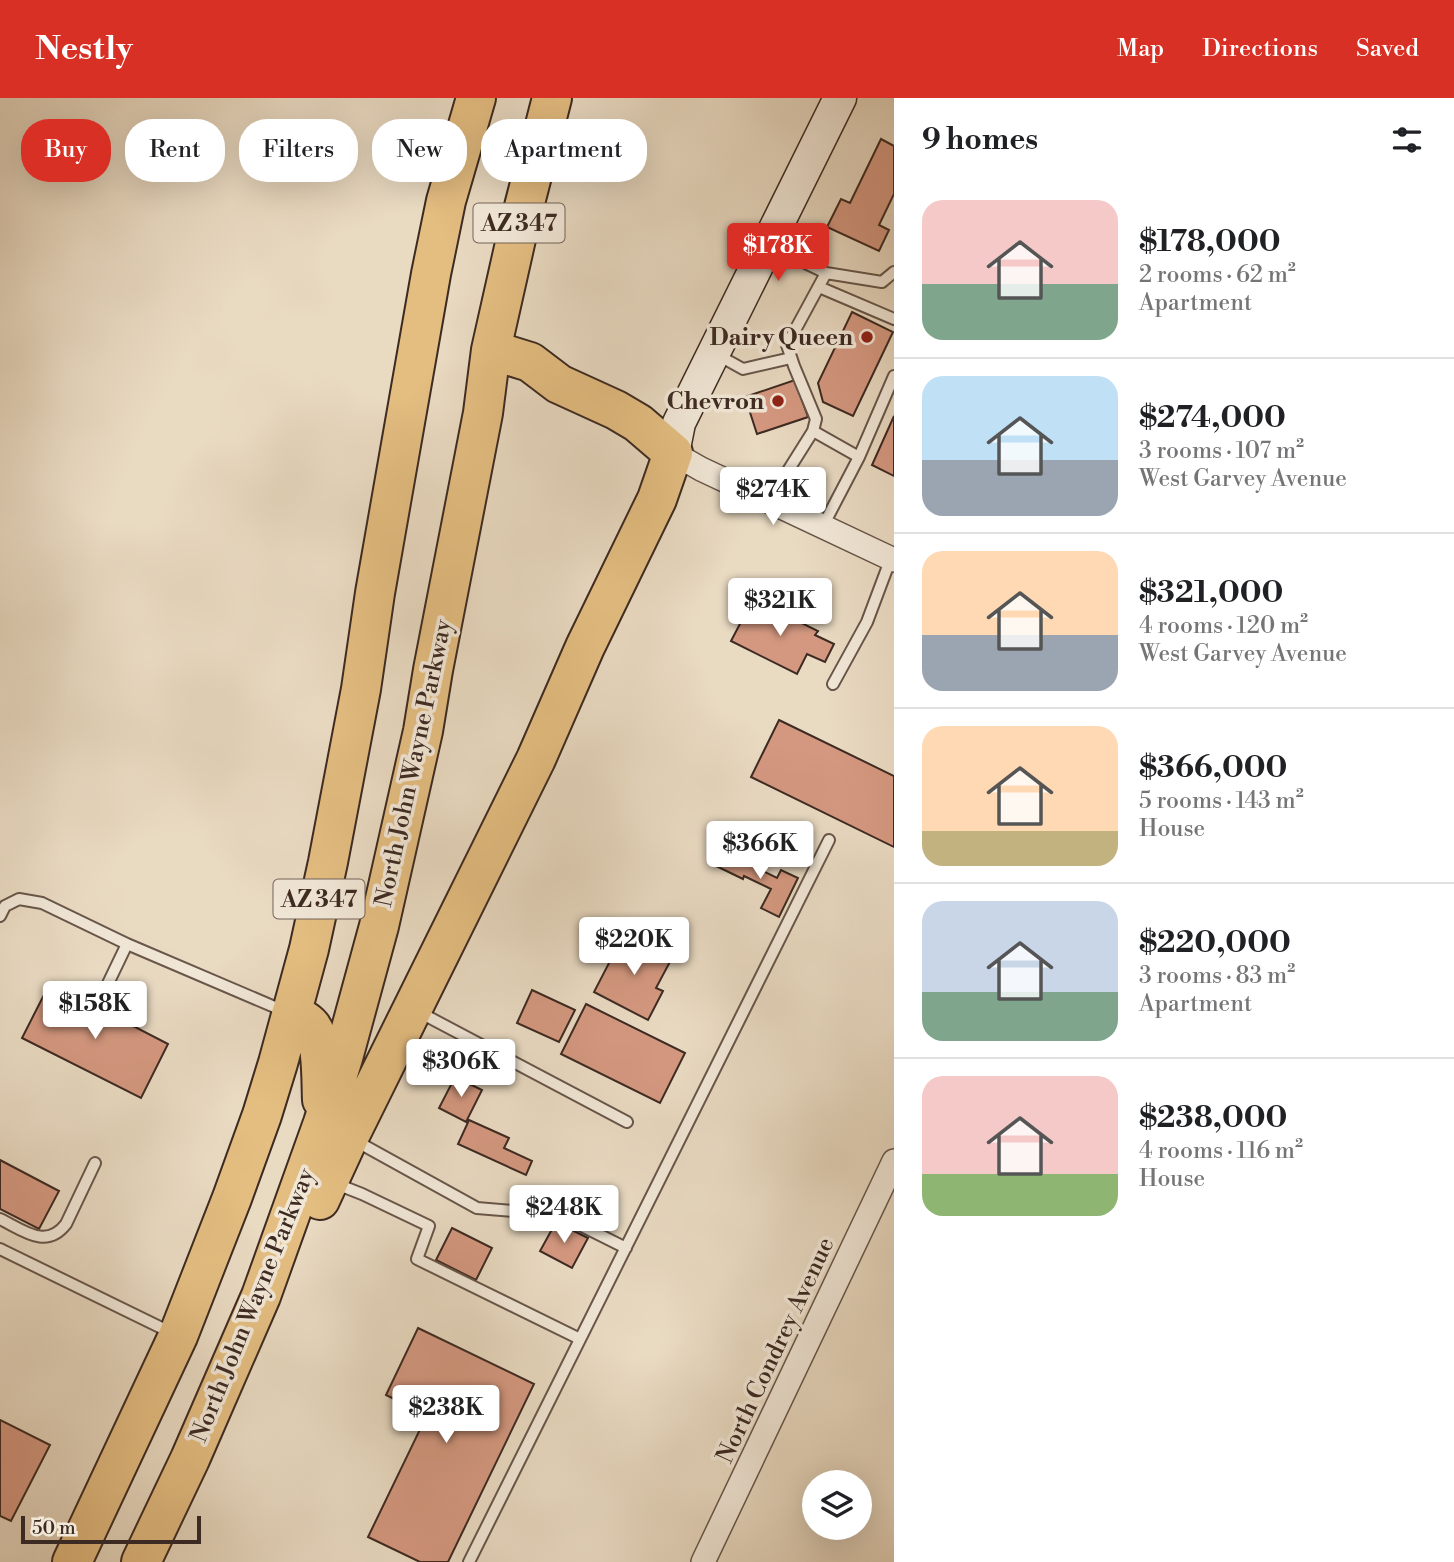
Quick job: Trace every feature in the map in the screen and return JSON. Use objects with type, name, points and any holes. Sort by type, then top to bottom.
[{"type":"highway","points":[[446,201],[450,98]]},
{"type":"highway","name":"AZ 347","points":[[72,1562],[178,1336],[216,1242],[262,1115],[309,949],[361,689],[416,356],[446,201],[476,98]]},
{"type":"highway","name":"North John Wayne Parkway","points":[[141,1562],[336,1130],[343,1058],[379,926],[423,731],[483,413],[491,350],[518,229],[552,98]]},
{"type":"highway","points":[[336,1130],[413,1009],[536,759],[585,648],[657,499],[673,453],[638,423],[559,384],[530,362],[491,350]]},
{"type":"highway","points":[[173,1495],[209,1451],[233,1407],[255,1362],[328,1181],[336,1130],[318,1046],[313,1028],[291,1014]]},
{"type":"main road","points":[[673,453],[679,423],[840,98]]},
{"type":"street","points":[[673,453],[701,469],[893,559]]},
{"type":"street","name":"North Condrey Avenue","points":[[703,1562],[888,1191],[894,1161]]},
{"type":"lane","points":[[767,245],[826,273],[882,282],[894,272]]},
{"type":"lane","points":[[769,501],[813,431],[816,419],[788,345],[826,273]]},
{"type":"lane","points":[[819,287],[894,319]]},
{"type":"lane","points":[[713,353],[743,369],[791,358]]},
{"type":"lane","points":[[823,526],[859,457],[894,376]]},
{"type":"lane","points":[[813,431],[859,457]]},
{"type":"lane","points":[[833,684],[867,622],[893,559]]},
{"type":"lane","points":[[469,1562],[829,840]]},
{"type":"lane","points":[[0,916],[5,906],[19,899],[42,903],[127,944],[291,1014]]},
{"type":"lane","points":[[103,994],[127,944]]},
{"type":"lane","points":[[413,1009],[627,1122]]},
{"type":"lane","points":[[336,1130],[477,1208],[554,1212],[626,1248]]},
{"type":"lane","points":[[0,1219],[36,1237],[49,1237],[59,1232],[95,1163]]},
{"type":"lane","points":[[328,1181],[429,1226],[417,1259],[580,1339]]},
{"type":"lane","points":[[0,1249],[178,1336]]},
{"type":"building","points":[[881,139],[894,146],[894,194],[879,225],[889,230],[879,251],[827,227],[841,199],[850,203]]},
{"type":"building","points":[[852,312],[893,332],[853,416],[823,402],[818,383]]},
{"type":"building","points":[[795,380],[808,417],[757,434],[745,397]]},
{"type":"building","points":[[894,416],[894,476],[872,465]]},
{"type":"building","points":[[753,599],[818,631],[815,635],[834,644],[825,662],[807,654],[797,674],[731,641]]},
{"type":"building","points":[[779,720],[894,776],[894,847],[751,777]]},
{"type":"building","points":[[719,849],[777,878],[781,870],[798,878],[779,917],[761,908],[771,889],[712,864]]},
{"type":"building","points":[[624,934],[672,958],[656,988],[663,991],[648,1020],[594,992]]},
{"type":"building","points":[[50,983],[168,1044],[141,1098],[22,1038]]},
{"type":"building","points":[[532,990],[575,1010],[559,1042],[517,1023]]},
{"type":"building","points":[[586,1004],[685,1053],[660,1103],[561,1054]]},
{"type":"building","points":[[455,1077],[482,1090],[466,1122],[439,1108]]},
{"type":"building","points":[[469,1120],[509,1138],[504,1148],[532,1161],[526,1175],[458,1144]]},
{"type":"building","points":[[0,1160],[59,1191],[39,1229],[0,1209]]},
{"type":"building","points":[[556,1222],[588,1238],[572,1268],[540,1251]]},
{"type":"building","points":[[452,1228],[492,1248],[476,1280],[436,1260]]},
{"type":"building","points":[[418,1328],[534,1384],[448,1562],[420,1562],[368,1537],[427,1415],[386,1395]]},
{"type":"building","points":[[0,1420],[50,1445],[11,1521],[0,1516]]},
{"type":"place","name":"Dairy Queen","points":[[867,337]]},
{"type":"place","name":"Chevron","points":[[778,401]]}]
